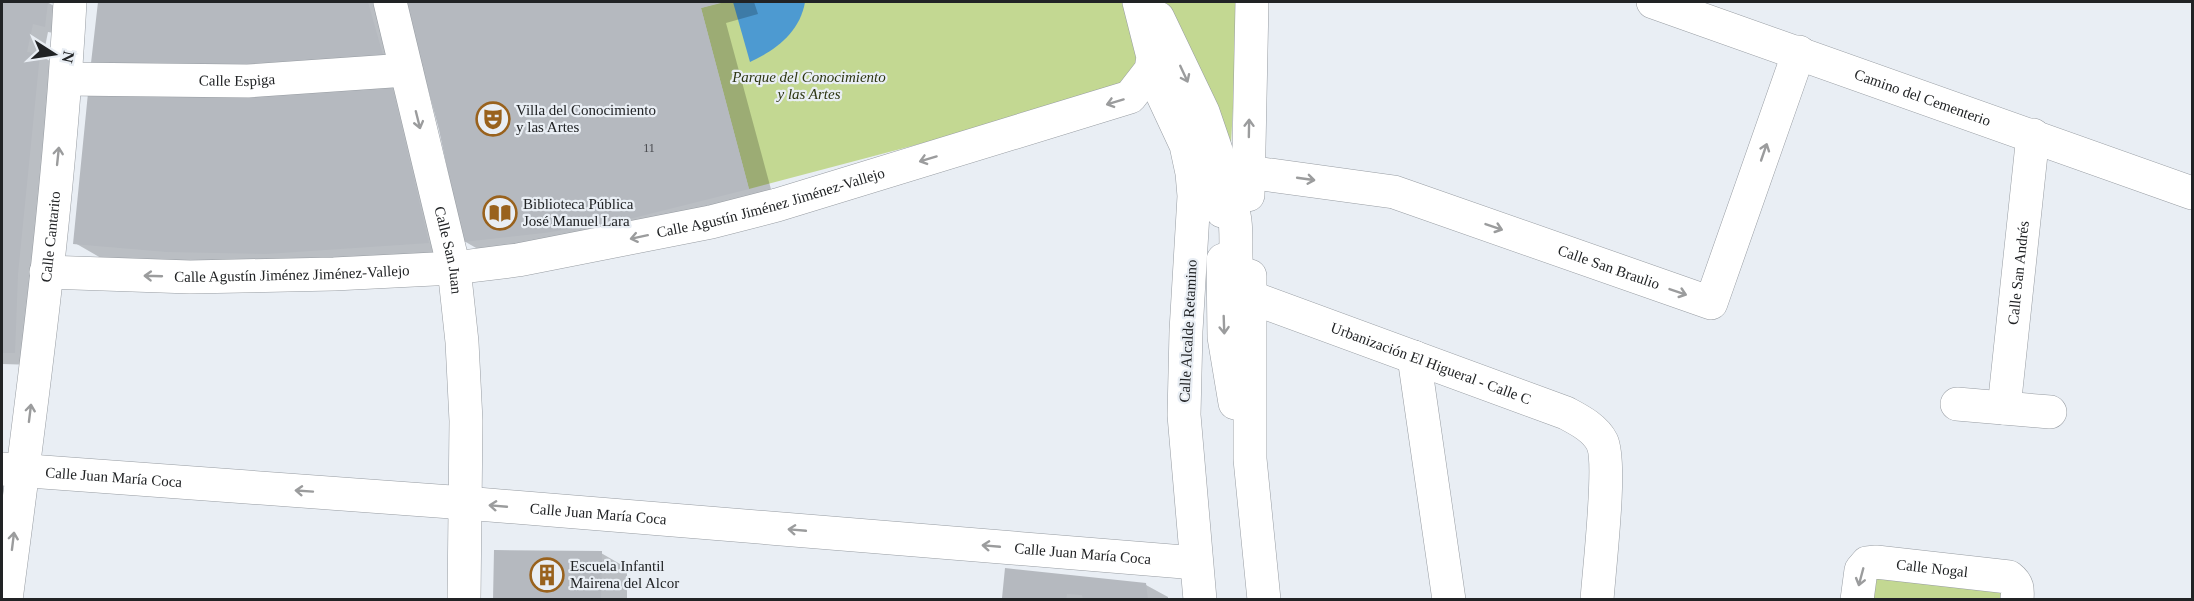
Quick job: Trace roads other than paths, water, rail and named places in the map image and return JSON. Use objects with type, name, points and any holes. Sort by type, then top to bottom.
[{"type":"street","name":"Calle Cantarito","points":[[6,600],[12,470],[46,272],[66,79],[70,2]]},
{"type":"street","name":"Calle San Juan","points":[[390,2],[454,268],[462,342],[466,421],[464,600]]},
{"type":"street","points":[[1139,2],[1151,44],[1153,57],[1151,70]]},
{"type":"street","name":"Calle Alcalde Retamino","points":[[1151,2],[1203,112],[1217,153],[1235,180],[1250,297],[1250,459],[1264,600]]},
{"type":"street","name":"Calle Alcalde Retamino","points":[[1250,459],[1236,408],[1226,356],[1235,180],[1252,2]]},
{"type":"street","name":"Camino del Cementerio","points":[[1653,2],[2193,193]]},
{"type":"street","name":"Calle San Braulio","points":[[1235,180],[1394,192],[1711,303],[1799,52]]},
{"type":"street","name":"Calle Espiga","points":[[66,79],[248,81],[406,70]]},
{"type":"street","name":"Calle Agustín Jiménez Jiménez-Vallejo","points":[[46,272],[190,277],[334,274],[454,268],[518,260],[711,222],[777,205],[1130,97],[1151,70]]},
{"type":"street","name":"Calle Alcalde Retamino","points":[[1151,70],[1186,145],[1192,173],[1194,196],[1184,415],[1200,600]]},
{"type":"street","name":"Calle San Andrés","points":[[2004,408],[2033,135]]},
{"type":"street","name":"Urbanización El Higueral - Calle C","points":[[1250,297],[1566,413],[1582,421],[1602,442],[1606,473],[1597,600]]},
{"type":"street","points":[[1414,357],[1449,600]]},
{"type":"street","points":[[1957,404],[2050,412]]},
{"type":"street","name":"Calle Juan María Coca","points":[[12,470],[465,503],[1196,563]]},
{"type":"street","name":"Calle Nogal","points":[[1857,600],[1861,570],[1867,563],[1876,562],[2009,577],[2018,588],[2017,600]]},
{"type":"water","points":[[733,2],[805,2],[798,22],[785,39],[769,52],[750,62]]},
{"type":"place","name":"Villa del Conocimiento y las Artes","points":[[493,119]]},
{"type":"place","name":"Biblioteca Pública José Manuel Lara","points":[[500,213]]},
{"type":"place","name":"Escuela Infantil Mairena del Alcor","points":[[547,575]]},
{"type":"park label","name":"Parque del Conocimiento y las Artes","points":[[809,86]]}]
